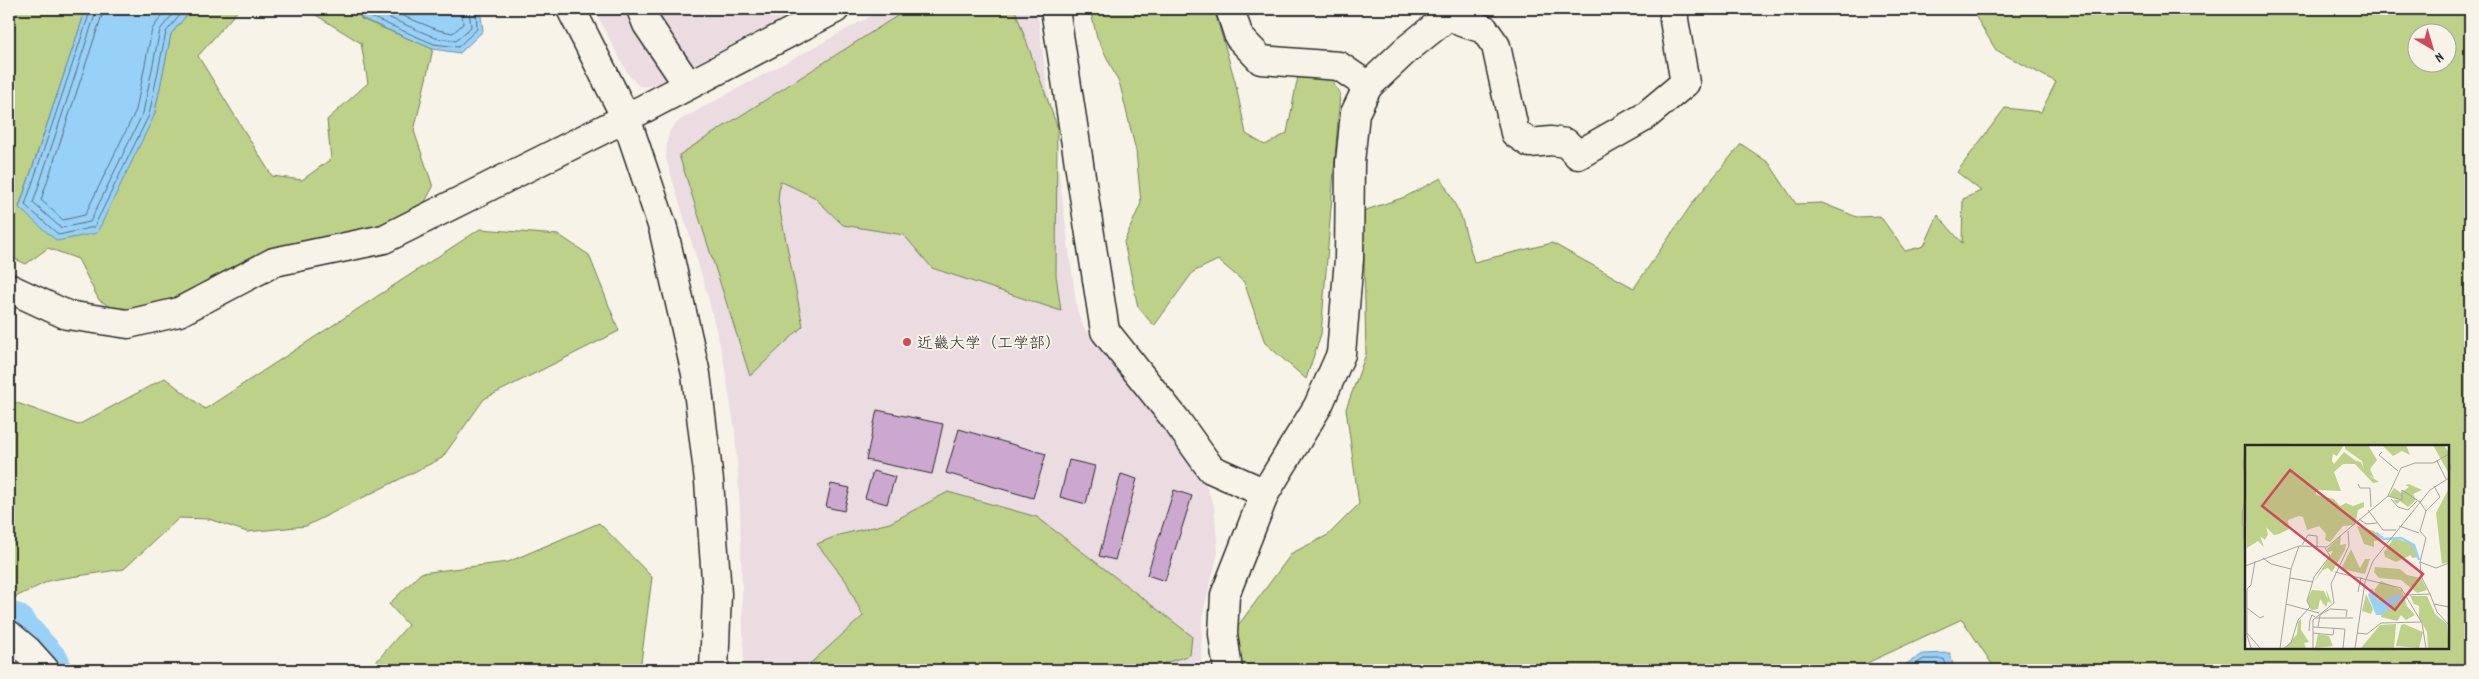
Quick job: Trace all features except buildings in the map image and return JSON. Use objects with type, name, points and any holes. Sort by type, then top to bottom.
[{"type":"street","points":[[571,9],[626,118],[663,228],[696,374],[709,482],[716,594],[714,670]]},
{"type":"street","points":[[641,9],[647,24],[688,86]]},
{"type":"street","points":[[9,288],[67,315],[128,324],[179,312],[274,262],[384,239],[626,118],[835,9]]},
{"type":"street","points":[[1055,9],[1105,331],[1176,420],[1212,469],[1265,494]]},
{"type":"street","points":[[1230,9],[1239,37],[1261,60],[1339,66],[1368,86]]},
{"type":"street","points":[[1228,670],[1223,634],[1225,595],[1265,494],[1318,406],[1341,354],[1349,259],[1350,162],[1355,113],[1368,86],[1406,50],[1454,11],[1461,22],[1484,29],[1496,46],[1515,133],[1530,143],[1551,141],[1566,143],[1578,155],[1643,118],[1685,83],[1674,20],[1674,9]]},
{"type":"street","points":[[9,635],[28,651],[45,670]]},
{"type":"shaded area","points":[[594,9],[800,9],[653,86],[639,86],[628,74]]},
{"type":"shaded area","name":"近畿大学（工学部）","points":[[884,9],[1037,9],[1077,310],[1083,327],[1155,414],[1204,481],[1214,505],[1218,552],[1202,617],[1201,661],[1134,670],[744,670],[740,508],[735,431],[723,357],[704,282],[666,159],[667,143],[670,130],[680,120]]},
{"type":"green space","points":[[9,9],[86,9],[19,207],[154,116],[171,34],[192,9],[239,9],[198,56],[272,176],[302,180],[331,159],[327,120],[368,83],[361,43],[306,9],[358,9],[361,19],[433,49],[414,131],[433,187],[421,209],[384,231],[179,307],[130,318],[99,300],[78,259],[48,248],[26,264],[9,256]]},
{"type":"green space","points":[[908,9],[1015,10],[1057,126],[1056,275],[1061,311],[932,268],[904,235],[843,225],[814,197],[780,181],[778,201],[803,326],[750,376],[679,155]]},
{"type":"green space","points":[[1090,9],[1214,9],[1235,81],[1246,134],[1265,145],[1287,133],[1299,71],[1327,73],[1340,94],[1321,334],[1306,379],[1265,343],[1244,282],[1218,260],[1193,272],[1154,326],[1138,307],[1124,242],[1141,203],[1136,151],[1120,85],[1097,37]]},
{"type":"green space","points":[[1971,9],[2470,9],[2470,670],[1996,670],[1962,619],[1852,670],[1239,670],[1237,627],[1292,553],[1328,535],[1359,504],[1346,409],[1366,354],[1363,211],[1405,197],[1441,178],[1461,216],[1474,262],[1552,243],[1634,288],[1694,201],[1741,144],[1769,163],[1796,204],[1822,203],[1857,217],[1880,216],[1905,251],[1924,246],[1938,215],[1962,243],[1963,199],[1981,191],[1957,172],[2005,108],[2041,112],[2056,82],[1996,50]]},
{"type":"green space","points":[[480,229],[559,235],[589,255],[619,331],[484,399],[442,458],[306,526],[247,532],[209,519],[179,518],[124,569],[51,580],[9,600],[9,400],[78,425],[165,378],[205,409]]},
{"type":"green space","points":[[948,492],[1037,517],[1192,636],[1190,655],[1144,670],[803,670],[863,616],[846,581],[817,544],[839,535],[890,523]]},
{"type":"green space","points":[[599,523],[652,577],[640,670],[369,670],[408,625],[389,604],[421,573],[508,562]]},
{"type":"water","points":[[86,9],[192,9],[171,34],[154,116],[97,233],[57,241],[19,208]]},
{"type":"water","points":[[358,9],[480,9],[483,31],[460,53],[433,49],[361,18]]},
{"type":"water","points":[[1950,653],[1954,670],[1896,670],[1923,654]]},
{"type":"waterway","points":[[9,620],[15,621],[52,663]]},
{"type":"place","name":"近畿大学（工学部）","points":[[907,342]]}]
